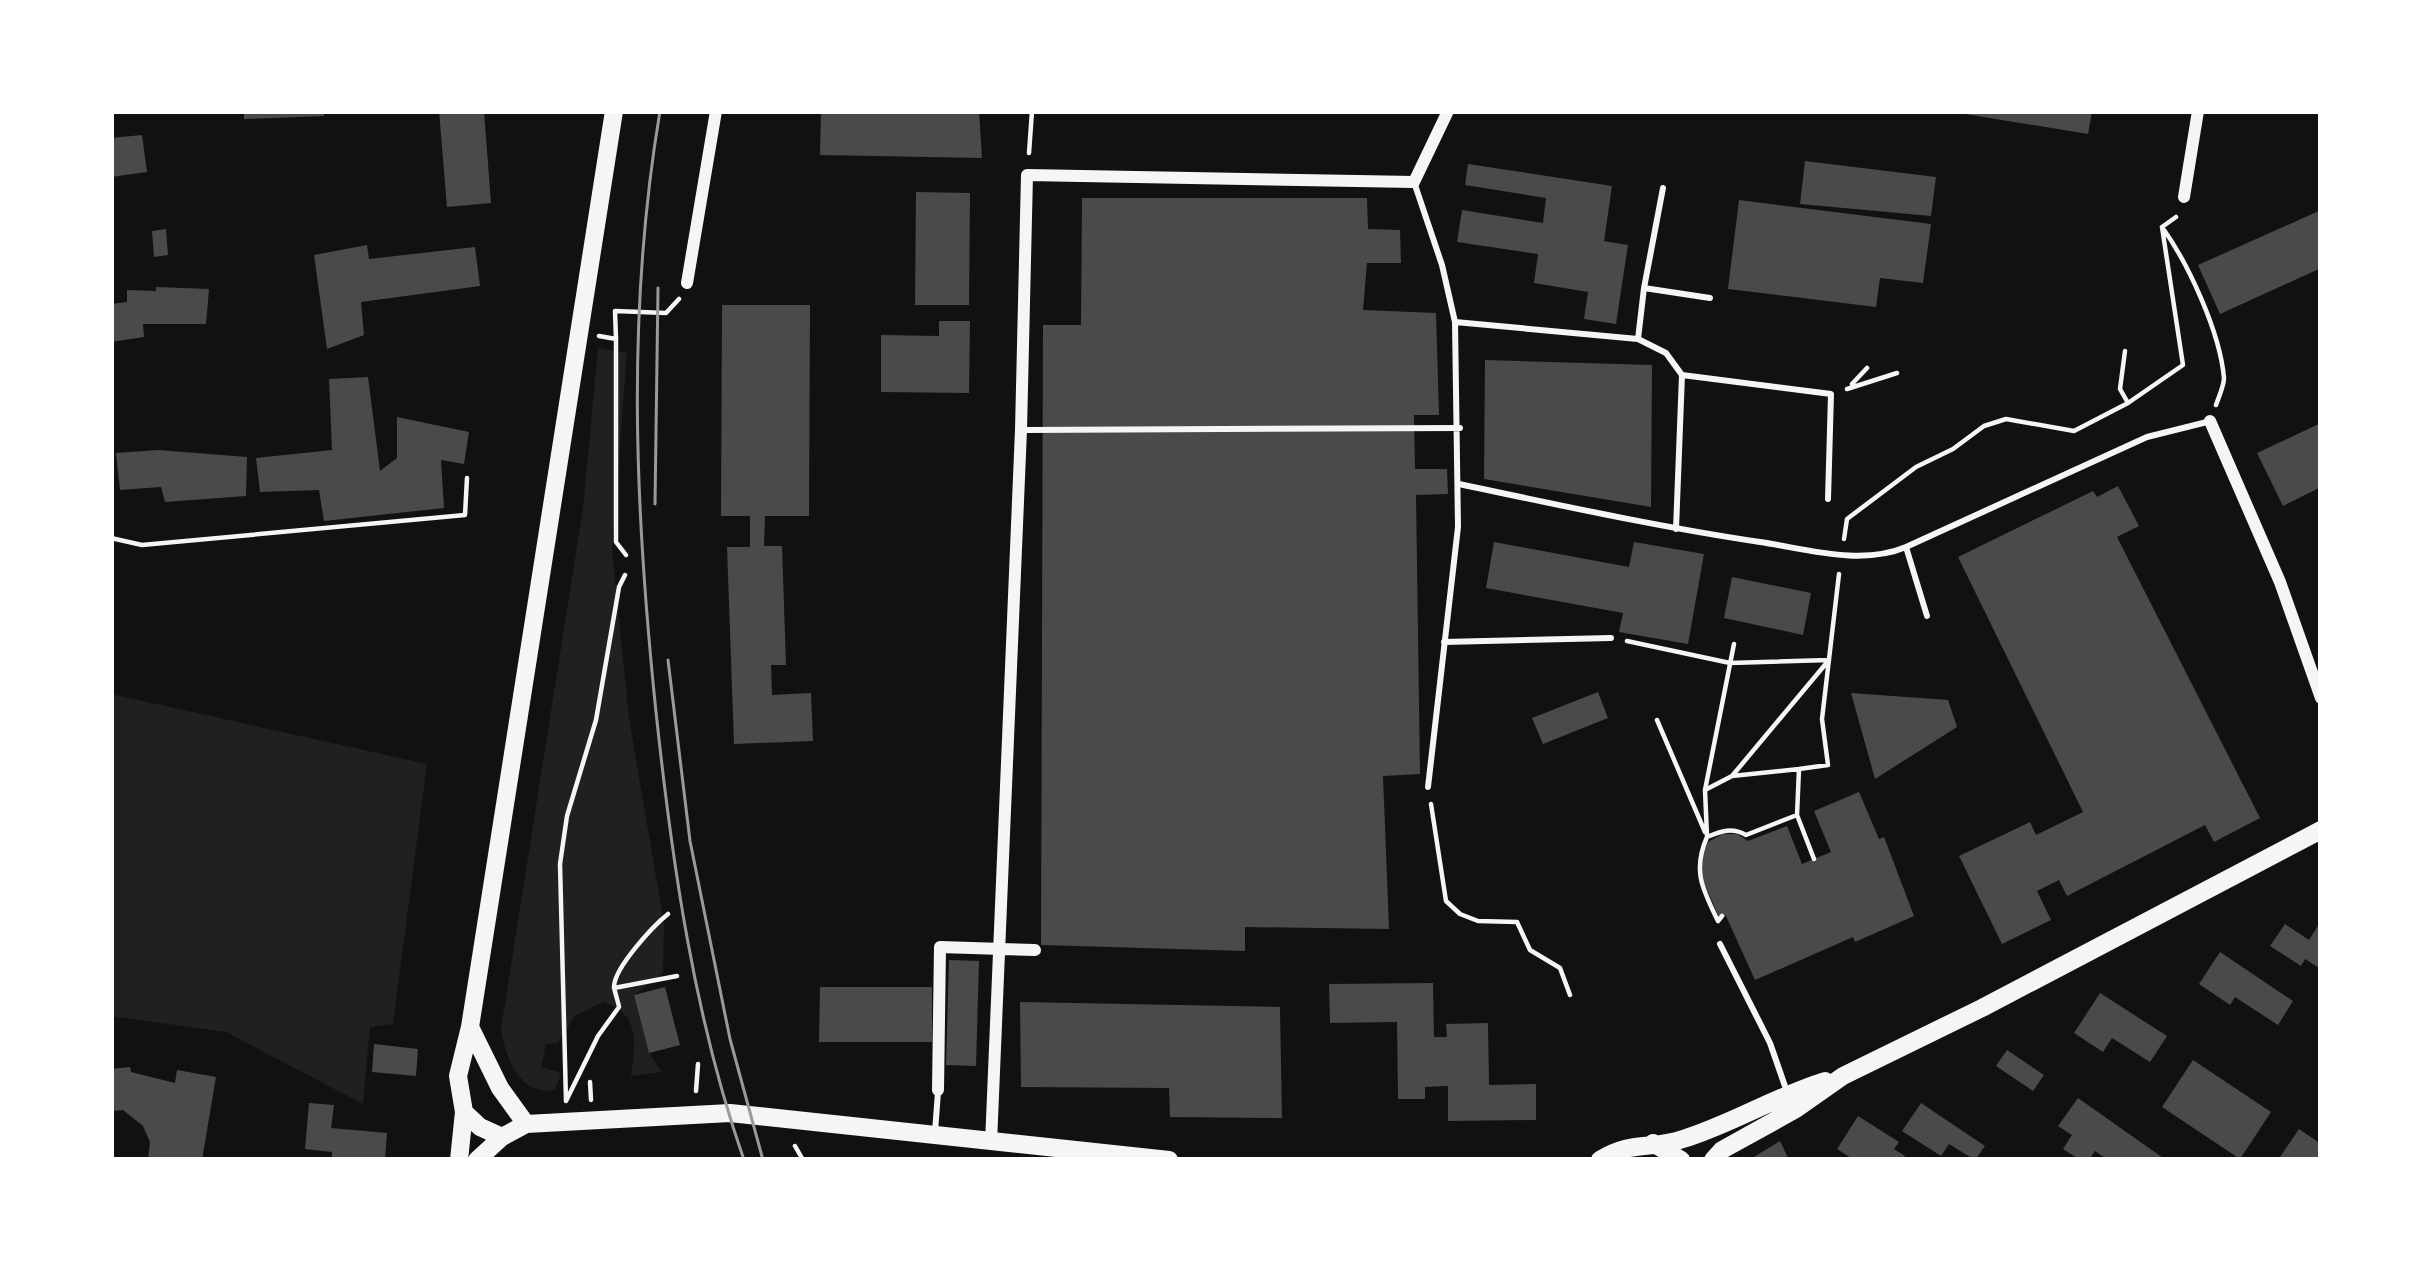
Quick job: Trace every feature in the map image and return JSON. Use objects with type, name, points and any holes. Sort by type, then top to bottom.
[{"type":"main road","points":[[459,1160],[464,1112],[458,1076],[470,1027],[614,111]]},
{"type":"main road","points":[[1713,1160],[1843,1076],[2321,830]]},
{"type":"main road","points":[[470,1027],[504,1095],[526,1124]]},
{"type":"main road","points":[[1603,1159],[1631,1144],[1679,1141],[1787,1093],[1843,1076]]},
{"type":"main road","points":[[502,1137],[508,1110],[504,1095]]},
{"type":"main road","points":[[464,1112],[480,1127],[502,1137]]},
{"type":"main road","points":[[477,1160],[502,1137],[526,1124],[720,1113],[1169,1160]]},
{"type":"main road","points":[[1653,1143],[1681,1160]]},
{"type":"street","points":[[687,284],[716,111]]},
{"type":"street","points":[[991,1143],[1027,175],[1414,182],[1448,111]]},
{"type":"street","points":[[2184,197],[2198,111]]},
{"type":"street","points":[[2210,422],[2280,582],[2321,698]]},
{"type":"street","points":[[938,1090],[940,947],[1035,950]]},
{"type":"lane","points":[[1414,182],[1455,322],[1460,428],[1458,527],[1428,787]]},
{"type":"lane","points":[[1638,339],[1663,188]]},
{"type":"lane","points":[[1644,288],[1710,298]]},
{"type":"lane","points":[[1455,322],[1638,339],[1666,353],[1682,375],[1676,530]]},
{"type":"lane","points":[[1682,375],[1831,394],[1828,499]]},
{"type":"lane","points":[[1459,484],[1676,530],[1842,555],[1889,554],[2147,437],[2210,422]]},
{"type":"lane","points":[[1021,430],[1460,428]]},
{"type":"lane","points":[[1906,547],[1927,616]]},
{"type":"lane","points":[[1444,643],[1612,638]]},
{"type":"lane","points":[[1720,944],[1770,1042],[1787,1093]]},
{"type":"lane","points":[[935,1136],[938,1090]]},
{"type":"path","points":[[1027,175],[1032,111]]},
{"type":"path","points":[[2162,227],[2182,213],[2184,197]]},
{"type":"path","points":[[1705,790],[1732,776],[1828,765],[1822,718],[1847,519],[1916,467],[1953,449],[1984,426],[2006,418],[2074,431],[2128,403],[2183,365],[2162,227]]},
{"type":"path","points":[[2162,227],[2186,260],[2225,381],[2210,422]]},
{"type":"path","points":[[626,555],[616,542],[616,311],[666,313],[687,284]]},
{"type":"path","points":[[579,333],[616,339]]},
{"type":"path","points":[[2125,351],[2120,389],[2128,403]]},
{"type":"path","points":[[1831,394],[1854,383],[1867,368]]},
{"type":"path","points":[[1831,394],[1897,374]]},
{"type":"path","points":[[111,538],[142,545],[465,514],[466,478]]},
{"type":"path","points":[[625,575],[596,720],[567,816],[560,865],[566,1101],[598,1036],[620,1007],[614,988],[618,974],[653,926],[668,914]]},
{"type":"path","points":[[1612,638],[1730,663],[1829,661]]},
{"type":"path","points":[[1722,916],[1718,921],[1698,879],[1698,858],[1707,837],[1705,790],[1734,644]]},
{"type":"path","points":[[1732,776],[1829,661]]},
{"type":"path","points":[[1657,720],[1707,837]]},
{"type":"path","points":[[1799,769],[1797,815],[1814,859]]},
{"type":"path","points":[[1428,787],[1446,901],[1460,914],[1478,921],[1516,922],[1530,950],[1560,968],[1570,995]]},
{"type":"path","points":[[1707,837],[1722,830],[1738,830],[1746,836],[1797,815]]},
{"type":"path","points":[[614,988],[677,976]]},
{"type":"path","points":[[696,1091],[698,1064]]},
{"type":"path","points":[[590,1082],[590,1100]]},
{"type":"path","points":[[795,1146],[803,1160]]},
{"type":"shaded area","points":[[598,348],[627,353],[612,549],[629,718],[664,924],[663,973],[634,995],[649,1053],[662,1072],[631,1076],[633,1031],[624,1014],[603,1002],[575,1016],[558,1043],[546,1044],[541,1067],[561,1073],[555,1090],[543,1091],[516,1073],[501,1029],[583,508]]},
{"type":"shaded area","points":[[111,694],[427,764],[393,1024],[370,1027],[363,1104],[226,1032],[111,1016]]},
{"type":"building","points":[[244,111],[324,111],[324,116],[244,119]]},
{"type":"building","points":[[439,111],[484,111],[491,203],[447,207]]},
{"type":"building","points":[[821,111],[979,111],[982,158],[820,155]]},
{"type":"building","points":[[1947,111],[2092,111],[2088,134]]},
{"type":"building","points":[[142,135],[147,172],[111,177],[111,138]]},
{"type":"building","points":[[1805,161],[1936,177],[1931,216],[1800,204]]},
{"type":"building","points":[[1468,164],[1612,186],[1604,241],[1628,245],[1616,324],[1584,319],[1588,292],[1534,283],[1538,254],[1457,242],[1462,210],[1543,223],[1546,198],[1465,185]]},
{"type":"building","points":[[916,192],[970,193],[969,305],[915,305]]},
{"type":"building","points":[[1082,198],[1367,198],[1368,229],[1400,230],[1401,263],[1367,263],[1363,310],[1436,313],[1439,415],[1414,415],[1415,469],[1447,469],[1448,494],[1416,495],[1420,774],[1383,776],[1389,929],[1245,927],[1245,951],[1041,945],[1043,325],[1081,325]]},
{"type":"building","points":[[1739,200],[1931,224],[1923,283],[1880,278],[1876,307],[1728,289]]},
{"type":"building","points":[[2321,210],[2321,268],[2220,314],[2198,265]]},
{"type":"building","points":[[166,229],[168,255],[154,257],[152,231]]},
{"type":"building","points":[[367,245],[369,259],[475,247],[480,286],[361,302],[364,335],[327,349],[314,255]]},
{"type":"building","points":[[156,287],[209,289],[206,324],[143,324],[144,337],[111,342],[111,304],[127,302],[127,290],[156,291]]},
{"type":"building","points":[[722,305],[810,305],[809,516],[765,516],[764,546],[782,546],[786,665],[771,665],[772,695],[811,693],[813,741],[734,744],[727,547],[750,547],[750,516],[721,516]]},
{"type":"building","points":[[939,321],[970,321],[969,393],[881,392],[881,335],[939,336]]},
{"type":"building","points":[[1485,360],[1652,365],[1651,507],[1484,479]]},
{"type":"building","points":[[368,377],[380,471],[397,458],[397,417],[469,432],[464,464],[441,460],[444,508],[324,521],[319,490],[260,492],[256,458],[332,450],[329,379]]},
{"type":"building","points":[[2321,423],[2321,487],[2283,506],[2257,453]]},
{"type":"building","points":[[158,450],[247,457],[246,496],[165,502],[161,487],[120,490],[116,453]]},
{"type":"building","points":[[2118,486],[2139,526],[2117,537],[2260,818],[2214,842],[2205,825],[2067,896],[2059,880],[2037,891],[2051,920],[2002,944],[1959,856],[2030,822],[2036,835],[2083,812],[1958,557],[2093,491],[2097,497]]},
{"type":"building","points":[[1494,542],[1629,567],[1634,542],[1704,554],[1688,644],[1619,632],[1623,613],[1486,588]]},
{"type":"building","points":[[1732,577],[1811,593],[1803,635],[1724,618]]},
{"type":"building","points":[[1598,692],[1608,718],[1543,744],[1532,718]]},
{"type":"building","points":[[1851,693],[1948,700],[1957,727],[1875,779]]},
{"type":"building","points":[[1859,792],[1879,839],[1884,837],[1914,916],[1755,980],[1726,916],[1719,917],[1701,876],[1701,857],[1708,842],[1723,834],[1737,834],[1748,841],[1787,826],[1802,864],[1831,852],[1814,811]]},
{"type":"building","points":[[2321,921],[2321,969],[2305,959],[2301,966],[2270,946],[2285,924],[2309,940]]},
{"type":"building","points":[[2220,952],[2293,1001],[2278,1025],[2235,997],[2230,1005],[2199,984]]},
{"type":"building","points":[[949,960],[979,961],[976,1066],[946,1065]]},
{"type":"building","points":[[1433,983],[1434,1037],[1447,1037],[1446,1024],[1488,1023],[1489,1085],[1536,1084],[1536,1120],[1448,1121],[1448,1086],[1425,1087],[1425,1099],[1398,1099],[1397,1022],[1330,1023],[1329,984]]},
{"type":"building","points":[[665,987],[680,1045],[649,1053],[634,995]]},
{"type":"building","points":[[820,987],[932,987],[932,1042],[819,1042]]},
{"type":"building","points":[[2100,993],[2167,1036],[2150,1062],[2112,1038],[2103,1052],[2074,1033]]},
{"type":"building","points":[[1020,1002],[1280,1007],[1282,1118],[1170,1117],[1169,1088],[1021,1087]]},
{"type":"building","points":[[374,1044],[418,1049],[416,1076],[372,1072]]},
{"type":"building","points":[[2007,1050],[2044,1075],[2033,1091],[1996,1066]]},
{"type":"building","points":[[2193,1060],[2271,1112],[2240,1159],[2162,1107]]},
{"type":"building","points":[[130,1067],[131,1072],[175,1083],[177,1070],[216,1077],[202,1160],[148,1160],[150,1142],[143,1126],[123,1110],[111,1111],[111,1069]]},
{"type":"building","points":[[2078,1098],[2166,1160],[2108,1160],[2095,1151],[2089,1160],[2080,1160],[2063,1149],[2072,1135],[2058,1126]]},
{"type":"building","points":[[309,1103],[334,1105],[331,1128],[387,1133],[385,1160],[332,1160],[332,1152],[305,1149]]},
{"type":"building","points":[[1921,1103],[1985,1146],[1975,1160],[1949,1144],[1941,1156],[1902,1131]]},
{"type":"building","points":[[1858,1116],[1899,1142],[1894,1149],[1905,1156],[1903,1160],[1854,1160],[1837,1149]]},
{"type":"building","points":[[2299,1129],[2321,1144],[2321,1160],[2278,1160]]},
{"type":"building","points":[[1780,1141],[1789,1160],[1749,1160]]},
{"type":"tram line","points":[[660,111],[649,186],[638,336],[639,486],[649,636],[669,825],[687,939],[711,1051],[744,1160]]},
{"type":"tram line","points":[[655,504],[658,288]]},
{"type":"tram line","points":[[668,660],[690,841],[730,1039],[763,1160]]}]
